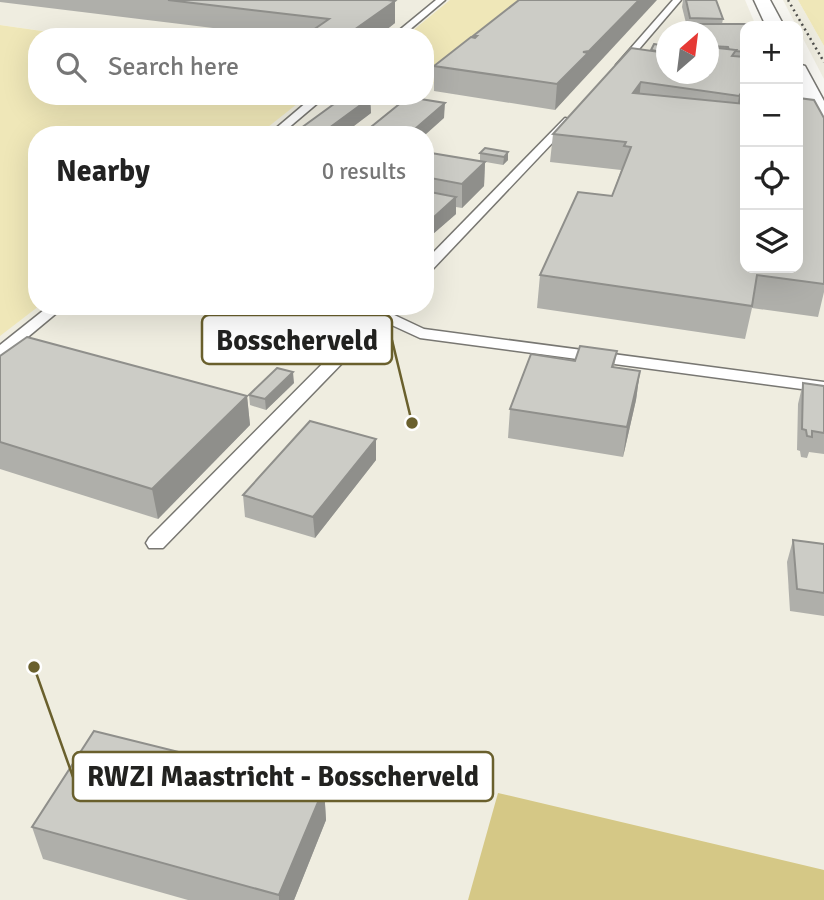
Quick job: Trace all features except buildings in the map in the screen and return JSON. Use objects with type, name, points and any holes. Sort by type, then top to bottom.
[{"type":"street","points":[[762,0],[772,21]]},
{"type":"street","points":[[803,80],[824,121]]},
{"type":"lane","points":[[406,28],[441,0]]},
{"type":"lane","points":[[609,79],[677,0]]},
{"type":"lane","points":[[283,126],[310,105]]},
{"type":"lane","points":[[434,260],[580,109]]},
{"type":"lane","points":[[0,353],[47,315]]},
{"type":"lane","points":[[156,542],[380,315]]},
{"type":"lane","points":[[391,315],[420,333],[824,387]]},
{"type":"shaded area","points":[[0,0],[745,0],[754,21],[740,21],[740,273],[803,273],[803,252],[824,183],[824,900],[0,900],[0,272],[28,298],[28,315],[434,315],[434,126],[248,126],[283,105],[434,105],[434,28],[28,28],[0,25]]},
{"type":"shaded area","points":[[450,0],[542,0],[434,83],[434,28],[416,28]]},
{"type":"shaded area","points":[[783,0],[798,0],[824,46],[824,79],[803,39],[803,21],[794,21]]},
{"type":"shaded area","points":[[798,0],[824,0],[824,46]]},
{"type":"shaded area","points":[[0,25],[28,29],[28,105],[296,105],[269,126],[28,126],[28,314],[0,336]]},
{"type":"shaded area","points":[[498,793],[824,870],[824,900],[468,900]]},
{"type":"railway","points":[[788,0],[824,62]]},
{"type":"place","name":"Bosscherveld","points":[[412,423]]},
{"type":"place","name":"RWZI Maastricht - Bosscherveld","points":[[34,667]]}]
